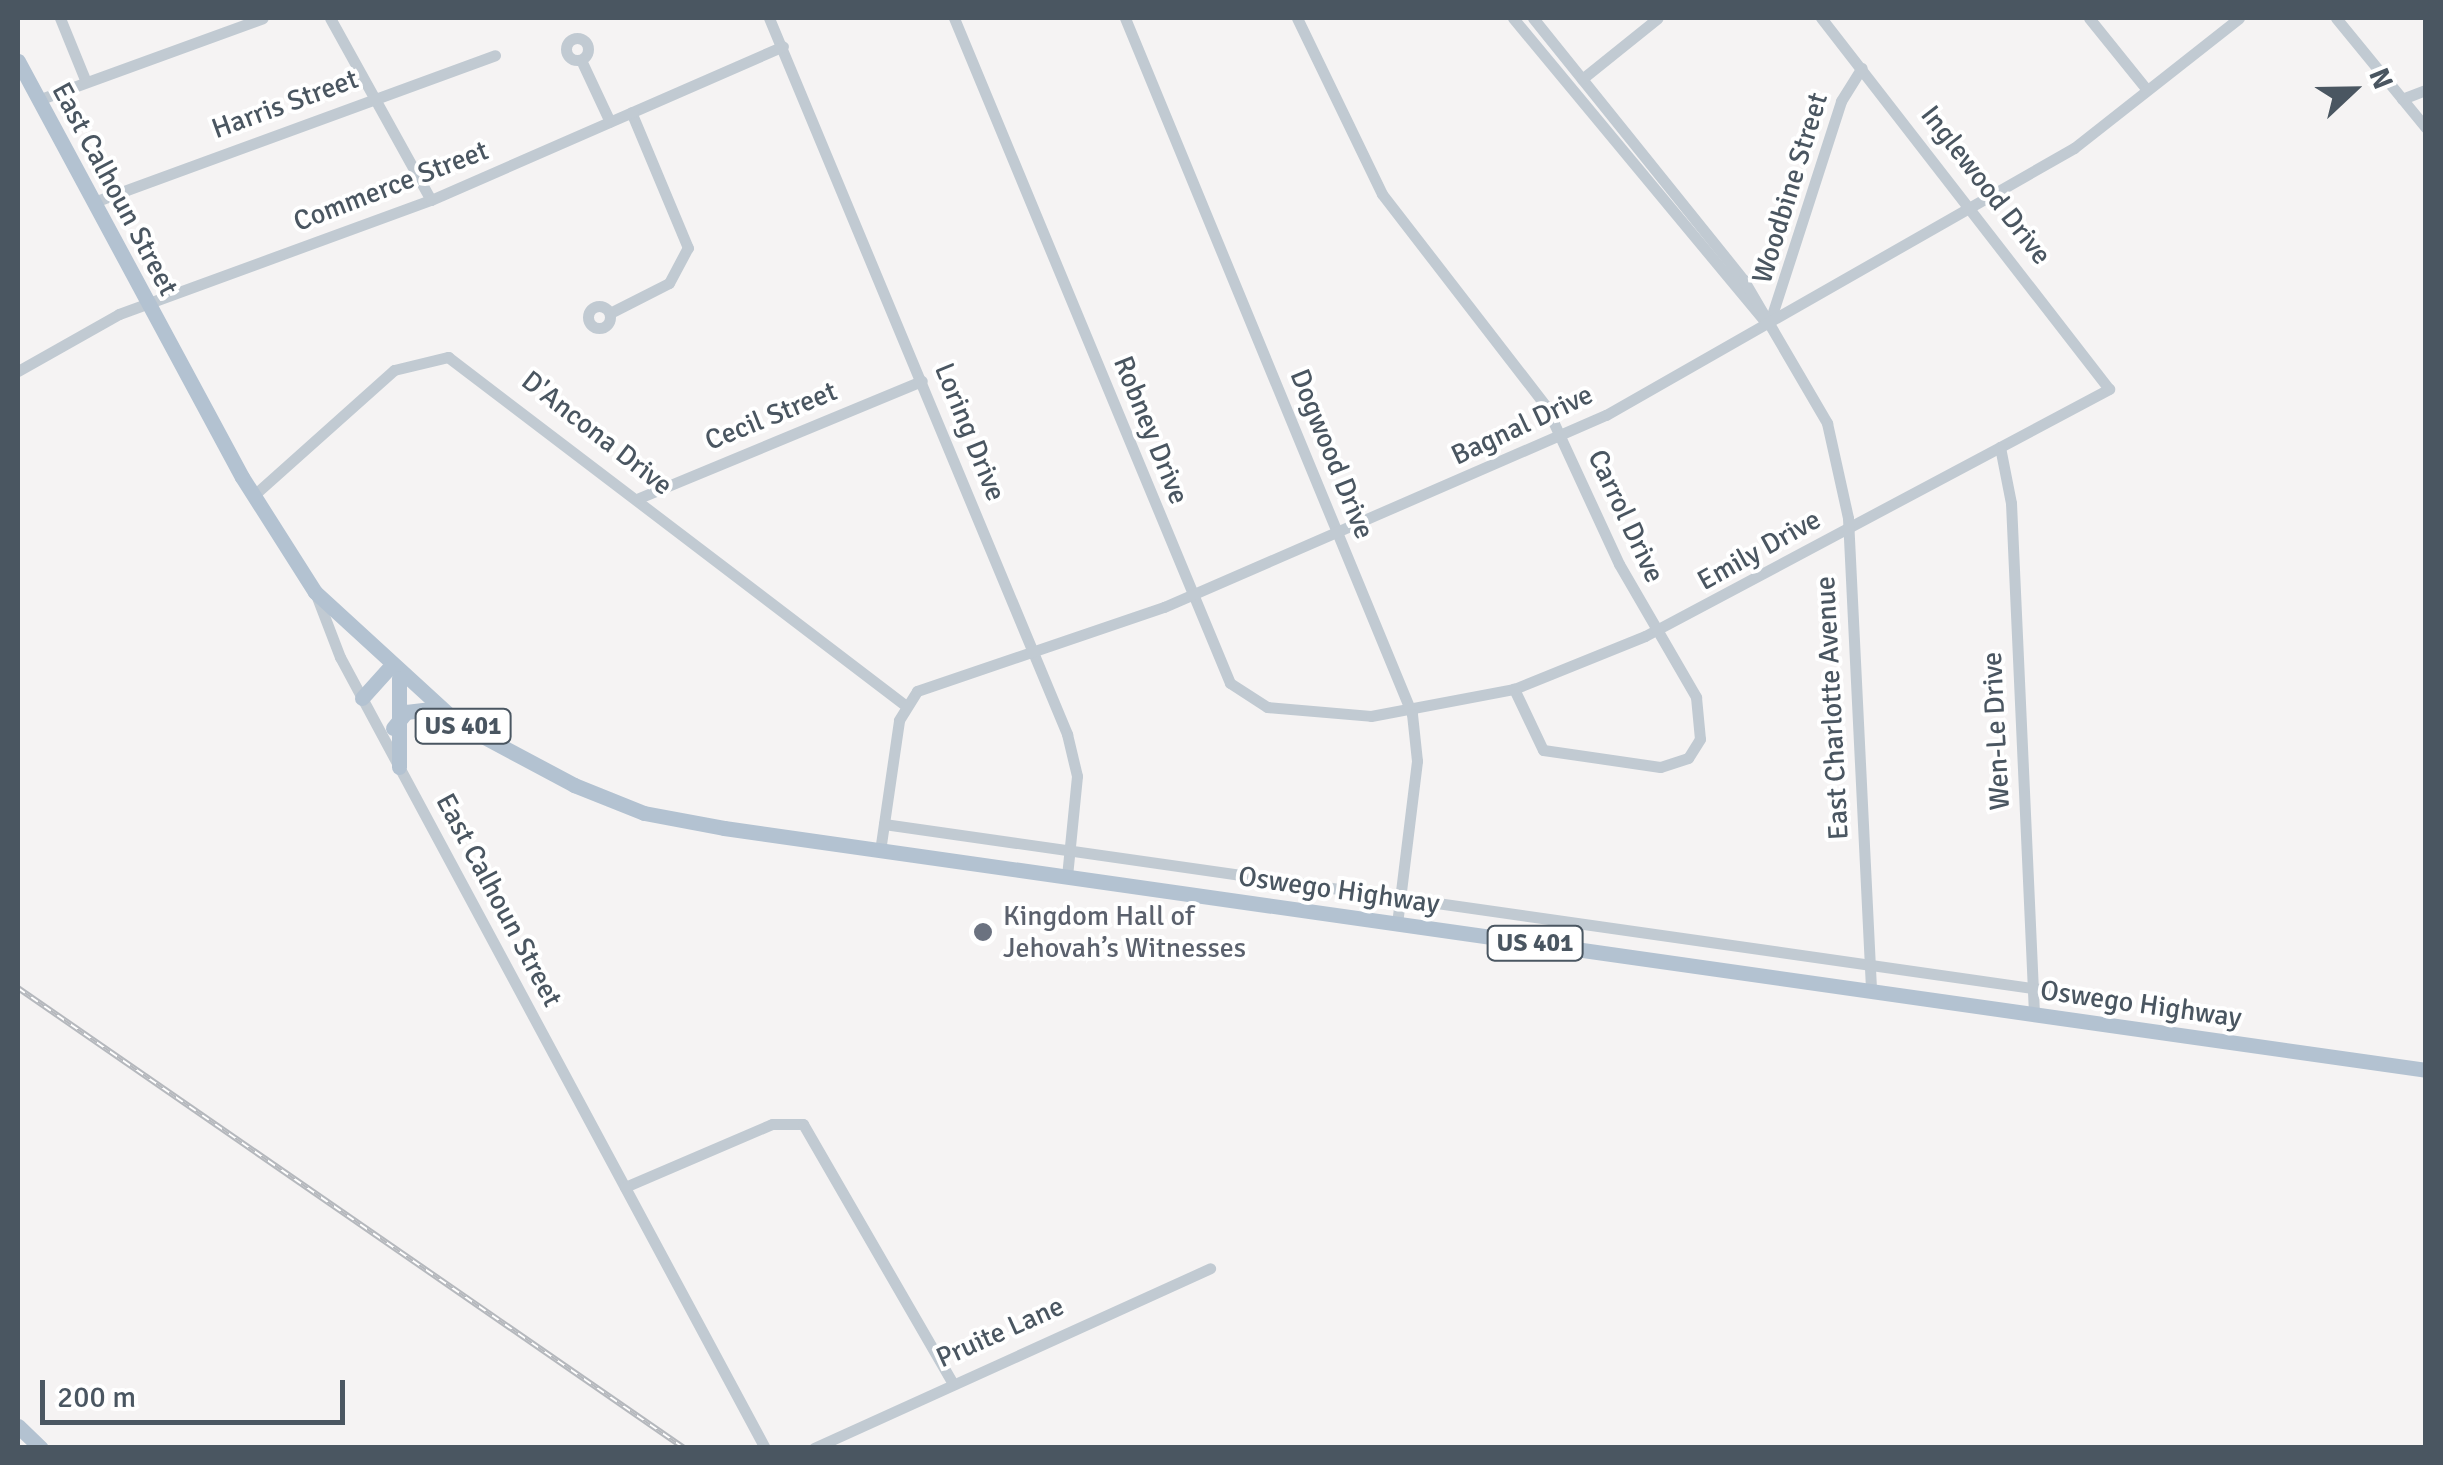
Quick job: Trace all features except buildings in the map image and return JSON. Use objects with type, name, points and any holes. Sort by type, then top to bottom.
[{"type":"main road","name":"East Calhoun Street","points":[[18,62],[253,496],[315,592]]},
{"type":"main road","name":"Oswego Highway","points":[[315,592],[394,673],[438,708],[540,770],[644,813],[880,851],[2426,1070]]},
{"type":"main road","points":[[362,698],[394,673]]},
{"type":"main road","points":[[394,673],[393,728],[399,767]]},
{"type":"main road","points":[[393,728],[406,712],[438,708]]},
{"type":"main road","points":[[18,1426],[41,1448]]},
{"type":"street","points":[[60,18],[86,82]]},
{"type":"street","points":[[38,100],[263,18]]},
{"type":"street","points":[[330,18],[430,200]]},
{"type":"street","name":"Loring Drive","points":[[769,18],[784,46],[1074,756],[1067,877]]},
{"type":"street","name":"Robney Drive","points":[[954,18],[1230,684],[1250,702],[1328,715],[1412,714]]},
{"type":"street","name":"Dogwood Drive","points":[[1125,18],[1412,714],[1417,760],[1397,924]]},
{"type":"street","name":"Carrol Drive","points":[[1297,18],[1375,183],[1561,436],[1656,631],[1702,714],[1697,746],[1678,764],[1543,750],[1514,688]]},
{"type":"street","name":"East Charlotte Avenue","points":[[1513,18],[1766,322]]},
{"type":"street","name":"East Charlotte Avenue","points":[[1534,18],[1742,279],[1827,423],[1848,530],[1871,990]]},
{"type":"street","points":[[1582,78],[1658,18]]},
{"type":"street","name":"Inglewood Drive","points":[[1821,18],[2110,385]]},
{"type":"street","points":[[2089,18],[2147,90]]},
{"type":"street","name":"Bagnal Drive","points":[[904,706],[935,682],[1192,594],[1561,436],[2074,148],[2238,18]]},
{"type":"street","points":[[2336,18],[2426,128]]},
{"type":"street","name":"Commerce Street","points":[[18,371],[148,303],[430,200],[784,46]]},
{"type":"street","name":"Harris Street","points":[[94,202],[495,56]]},
{"type":"street","points":[[581,60],[610,122]]},
{"type":"street","name":"Woodbine Street","points":[[1766,322],[1783,299],[1841,101],[1862,68]]},
{"type":"street","points":[[2402,99],[2426,90]]},
{"type":"street","points":[[610,313],[669,283],[688,248],[631,112]]},
{"type":"street","name":"D'Ancona Drive","points":[[253,496],[394,370],[439,356],[478,372],[904,706]]},
{"type":"street","name":"Cecil Street","points":[[639,498],[922,381]]},
{"type":"street","name":"Emily Drive","points":[[1412,714],[1514,688],[1656,631],[2110,385]]},
{"type":"street","name":"Wen-Le Drive","points":[[2000,448],[2011,504],[2034,1014]]},
{"type":"street","name":"East Calhoun Street","points":[[315,592],[362,698],[764,1448]]},
{"type":"street","points":[[880,851],[904,706]]},
{"type":"street","name":"Oswego Highway","points":[[884,824],[2102,998]]},
{"type":"street","points":[[626,1187],[772,1124],[803,1124],[951,1380]]},
{"type":"street","name":"Pruite Lane","points":[[814,1448],[951,1380],[1210,1268]]},
{"type":"railway","points":[[18,988],[684,1448]]},
{"type":"place","name":"Kingdom Hall of Jehovah’s Witnesses","points":[[983,932]]}]
